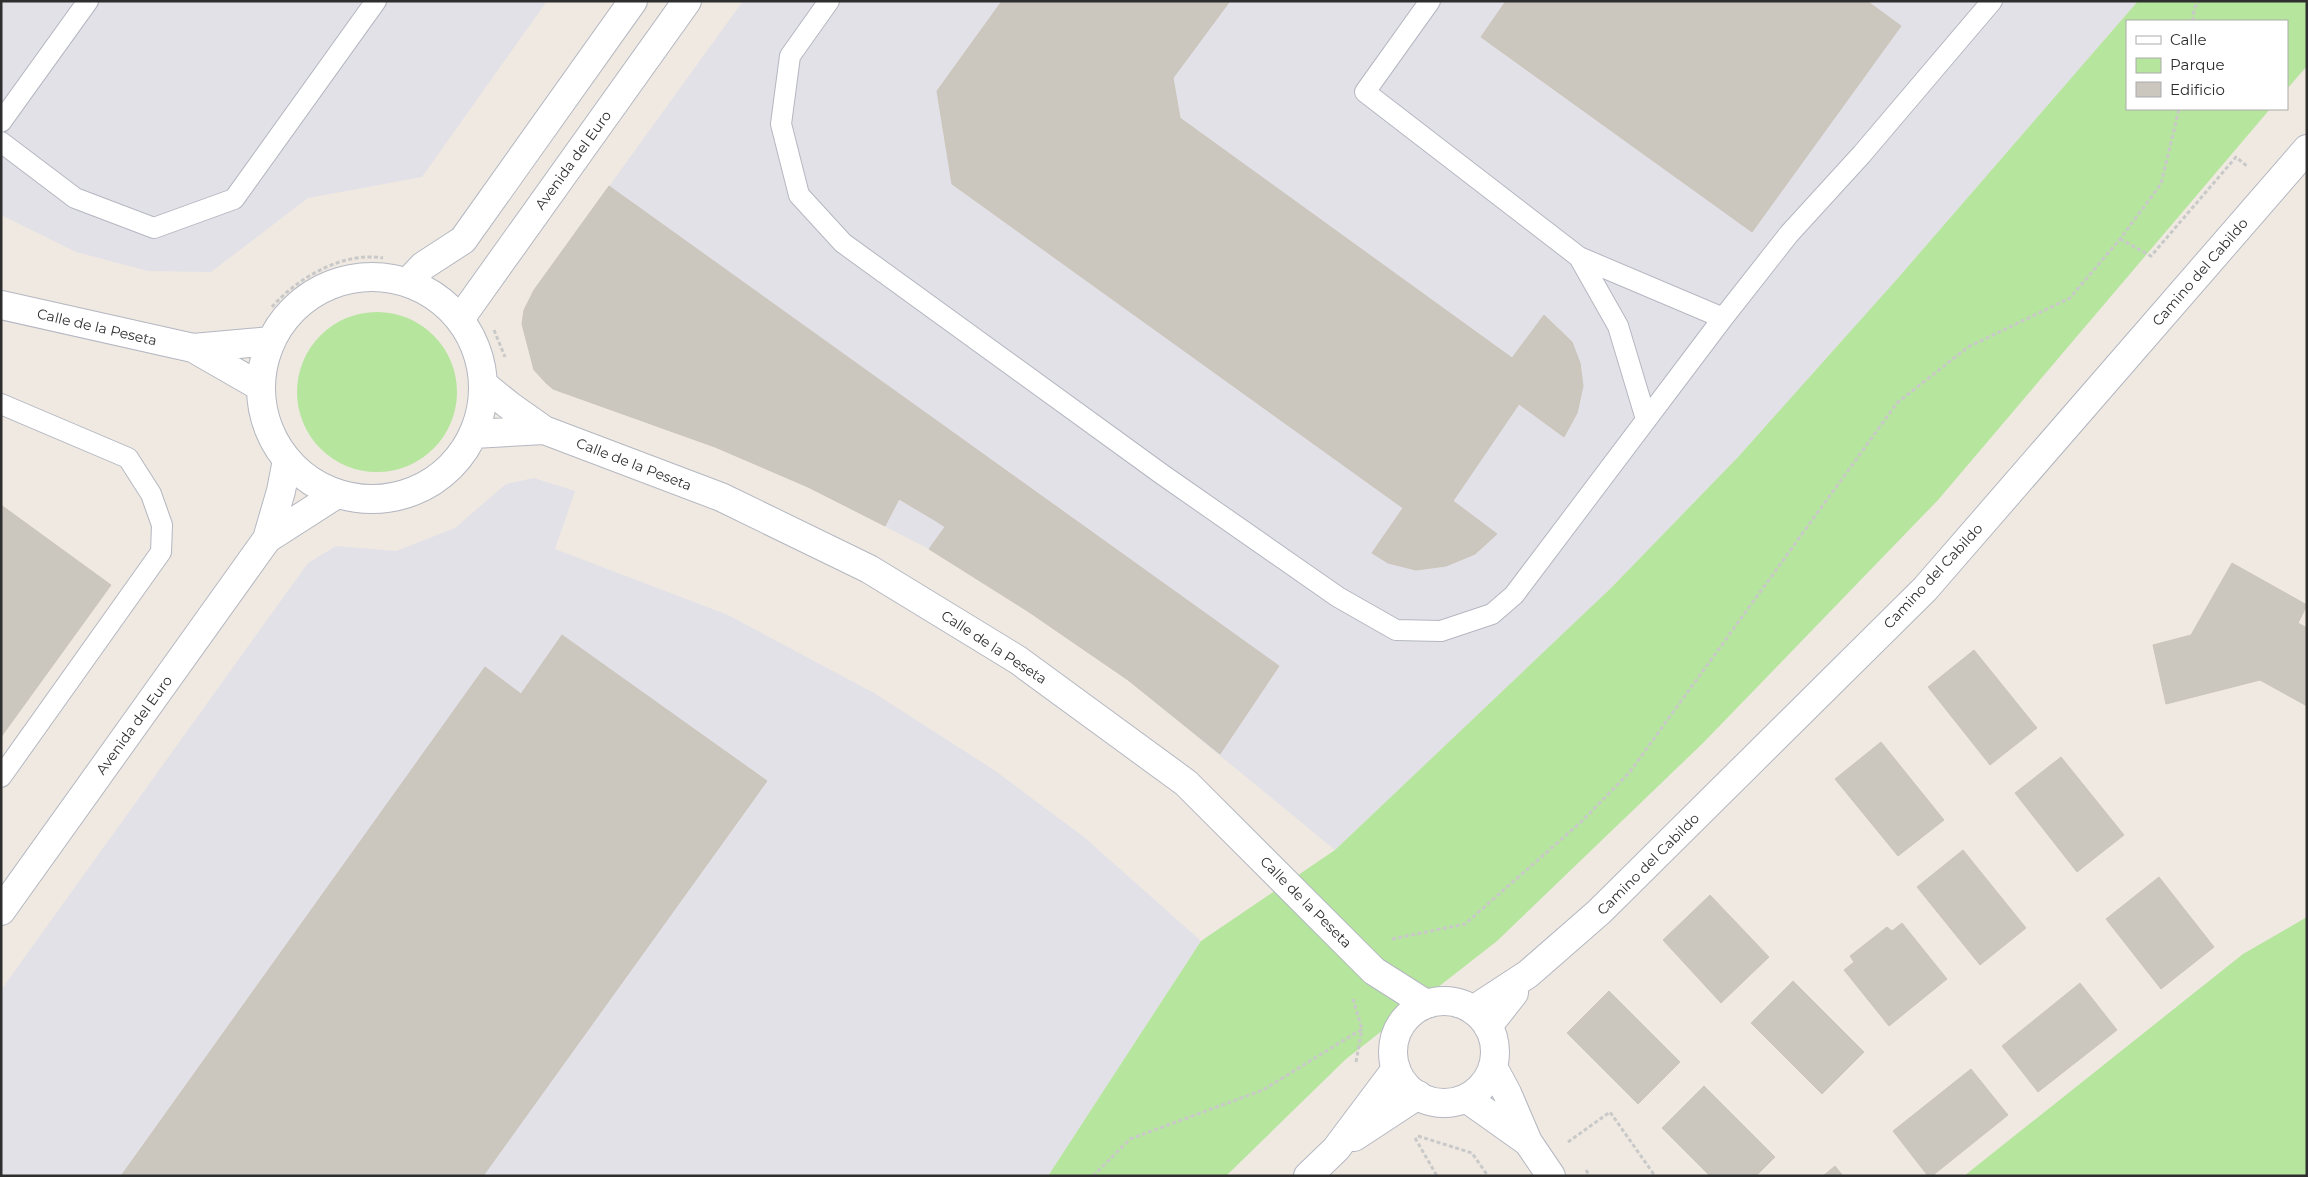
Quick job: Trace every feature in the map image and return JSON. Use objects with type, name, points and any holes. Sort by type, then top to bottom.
[{"type":"main road","points":[[408,282],[423,266],[463,240],[634,1]]},
{"type":"main road","name":"Avenida del Euro","points":[[460,319],[687,1]]},
{"type":"main road","name":"Camino del Cabildo","points":[[1481,1018],[1599,912],[1925,589],[2307,148]]},
{"type":"main road","points":[[360,277],[384,277],[408,282],[437,297],[460,319],[477,349],[484,385],[482,410],[474,434],[462,454],[446,470],[430,483],[411,492],[374,499],[337,494],[310,480],[287,460],[269,431],[263,412],[260,387],[263,363],[271,341],[291,312],[306,299],[323,288],[341,281],[360,277]]},
{"type":"main road","name":"Calle de la Peseta","points":[[1,305],[193,348],[260,387]]},
{"type":"main road","name":"Calle de la Peseta","points":[[193,348],[271,341]]},
{"type":"main road","name":"Calle de la Peseta","points":[[484,385],[544,430],[721,497],[869,569],[1018,660],[1186,783],[1369,965],[1426,1004]]},
{"type":"main road","name":"Calle de la Peseta","points":[[474,434],[544,430]]},
{"type":"main road","name":"Avenida del Euro","points":[[1,911],[267,538],[287,460]]},
{"type":"main road","name":"Avenida del Euro","points":[[267,538],[337,494]]},
{"type":"main road","name":"Calle de la Peseta","points":[[1369,965],[1400,1027]]},
{"type":"main road","points":[[1450,1002],[1462,1004],[1481,1018],[1494,1038],[1495,1053],[1493,1067],[1487,1079],[1478,1090],[1466,1098],[1450,1102],[1433,1102],[1418,1095],[1405,1084],[1396,1069],[1393,1054],[1395,1040],[1400,1027],[1411,1013],[1426,1004],[1450,1002]]},
{"type":"main road","points":[[1493,1067],[1507,1093],[1528,1142],[1551,1176]]},
{"type":"main road","points":[[1308,1176],[1336,1148],[1396,1069]]},
{"type":"main road","points":[[1336,1148],[1418,1095]]},
{"type":"main road","points":[[1466,1098],[1528,1142]]},
{"type":"lane","points":[[1,122],[88,1]]},
{"type":"lane","points":[[1,142],[75,198],[154,228],[234,199],[376,1]]},
{"type":"lane","points":[[829,1],[790,56],[781,124],[799,195],[843,243],[1163,475],[1338,597],[1396,630],[1442,631],[1492,614],[1514,595],[1646,419],[1789,234],[1862,154],[1992,1]]},
{"type":"lane","points":[[1430,1],[1364,92],[1579,257],[1723,318]]},
{"type":"lane","points":[[1579,257],[1618,326],[1646,419]]},
{"type":"lane","points":[[1,404],[128,458],[151,494],[162,525],[161,552],[1,778]]},
{"type":"path","points":[[2193,20],[2194,9],[2199,1]]},
{"type":"path","points":[[1092,1176],[1130,1138],[1263,1090],[1362,1029],[1346,976],[1369,965],[1383,941],[1465,924],[1580,822],[1629,773],[1897,404],[1968,347],[2070,298],[2120,239],[2161,184],[2179,110]]},
{"type":"path","points":[[2120,239],[2152,256],[2236,157],[2273,188]]},
{"type":"path","points":[[268,312],[286,291],[332,264],[373,256],[388,259]]},
{"type":"path","points":[[491,323],[506,359]]},
{"type":"path","points":[[1567,1143],[1610,1112],[1654,1176]]},
{"type":"path","points":[[1437,1176],[1413,1134],[1472,1153],[1488,1176]]},
{"type":"shaded area","points":[[1,1],[547,1],[422,177],[308,198],[211,272],[148,271],[76,252],[1,215]]},
{"type":"shaded area","points":[[743,1],[2138,1],[1898,278],[1739,456],[1611,588],[1335,850],[1128,680],[1029,612],[929,549],[808,487],[715,447],[553,389],[534,370],[534,290]]},
{"type":"shaded area","points":[[534,478],[575,491],[555,549],[728,615],[874,693],[994,770],[1084,837],[1201,941],[1048,1176],[1,1176],[1,990],[308,563],[336,546],[396,551],[455,528],[506,484]]},
{"type":"green space","points":[[2138,1],[2307,1],[2307,66],[2288,88],[2288,20],[2126,20],[2126,110],[2269,110],[1938,500],[1703,743],[1497,941],[1346,1059],[1226,1176],[1048,1176],[1201,941],[1335,850],[1611,588],[1739,456],[1898,278]]},
{"type":"green space","points":[[385,312],[415,321],[434,335],[444,347],[451,361],[456,376],[456,408],[451,423],[444,437],[434,449],[422,459],[400,469],[385,472],[369,472],[354,469],[332,459],[310,437],[298,408],[297,384],[300,369],[310,347],[332,325],[361,313]]},
{"type":"green space","points":[[2307,917],[2307,1176],[1964,1176],[2243,954]]},
{"type":"building","points":[[1002,1],[1230,1],[1173,78],[1180,118],[1512,358],[1544,315],[1572,342],[1580,363],[1583,386],[1577,413],[1564,437],[1519,404],[1453,501],[1497,534],[1475,554],[1446,566],[1416,570],[1388,563],[1372,553],[1403,508],[952,184],[937,91]]},
{"type":"building","points":[[1506,1],[1867,1],[1901,26],[1752,232],[1481,37]]},
{"type":"building","points":[[609,186],[983,454],[936,521],[899,499],[885,526],[808,487],[715,447],[553,389],[546,383],[534,370],[522,324],[524,310],[534,290]]},
{"type":"building","points":[[983,454],[1279,666],[1220,754],[1128,680],[1029,612],[929,549],[945,527],[936,521]]},
{"type":"building","points":[[1,505],[111,585],[1,737]]},
{"type":"building","points":[[2232,563],[2307,605],[2298,623],[2307,628],[2307,706],[2260,680],[2166,704],[2153,645],[2191,635]]},
{"type":"building","points":[[562,635],[767,781],[483,1176],[121,1176],[485,667],[521,694]]},
{"type":"building","points":[[1974,650],[2037,728],[1990,765],[1928,687]]},
{"type":"building","points":[[1881,742],[1944,820],[1898,856],[1835,779]]},
{"type":"building","points":[[2061,757],[2124,835],[2077,872],[2015,793]]},
{"type":"building","points":[[1963,850],[2026,928],[1980,965],[1917,887]]},
{"type":"building","points":[[2159,877],[2214,947],[2161,989],[2106,919]]},
{"type":"building","points":[[1710,895],[1769,957],[1721,1003],[1663,940]]},
{"type":"building","points":[[1902,923],[1947,979],[1889,1026],[1844,970],[1854,962],[1850,956],[1887,927],[1892,931]]},
{"type":"building","points":[[1793,981],[1864,1052],[1822,1094],[1751,1023]]},
{"type":"building","points":[[2080,983],[2117,1030],[2038,1092],[2002,1046]]},
{"type":"building","points":[[1609,991],[1680,1062],[1638,1104],[1567,1033]]},
{"type":"building","points":[[1971,1069],[2008,1115],[1932,1176],[1928,1176],[1893,1131]]},
{"type":"building","points":[[1704,1086],[1775,1157],[1756,1176],[1710,1176],[1662,1128]]},
{"type":"building","points":[[1835,1166],[1843,1176],[1823,1176]]}]
